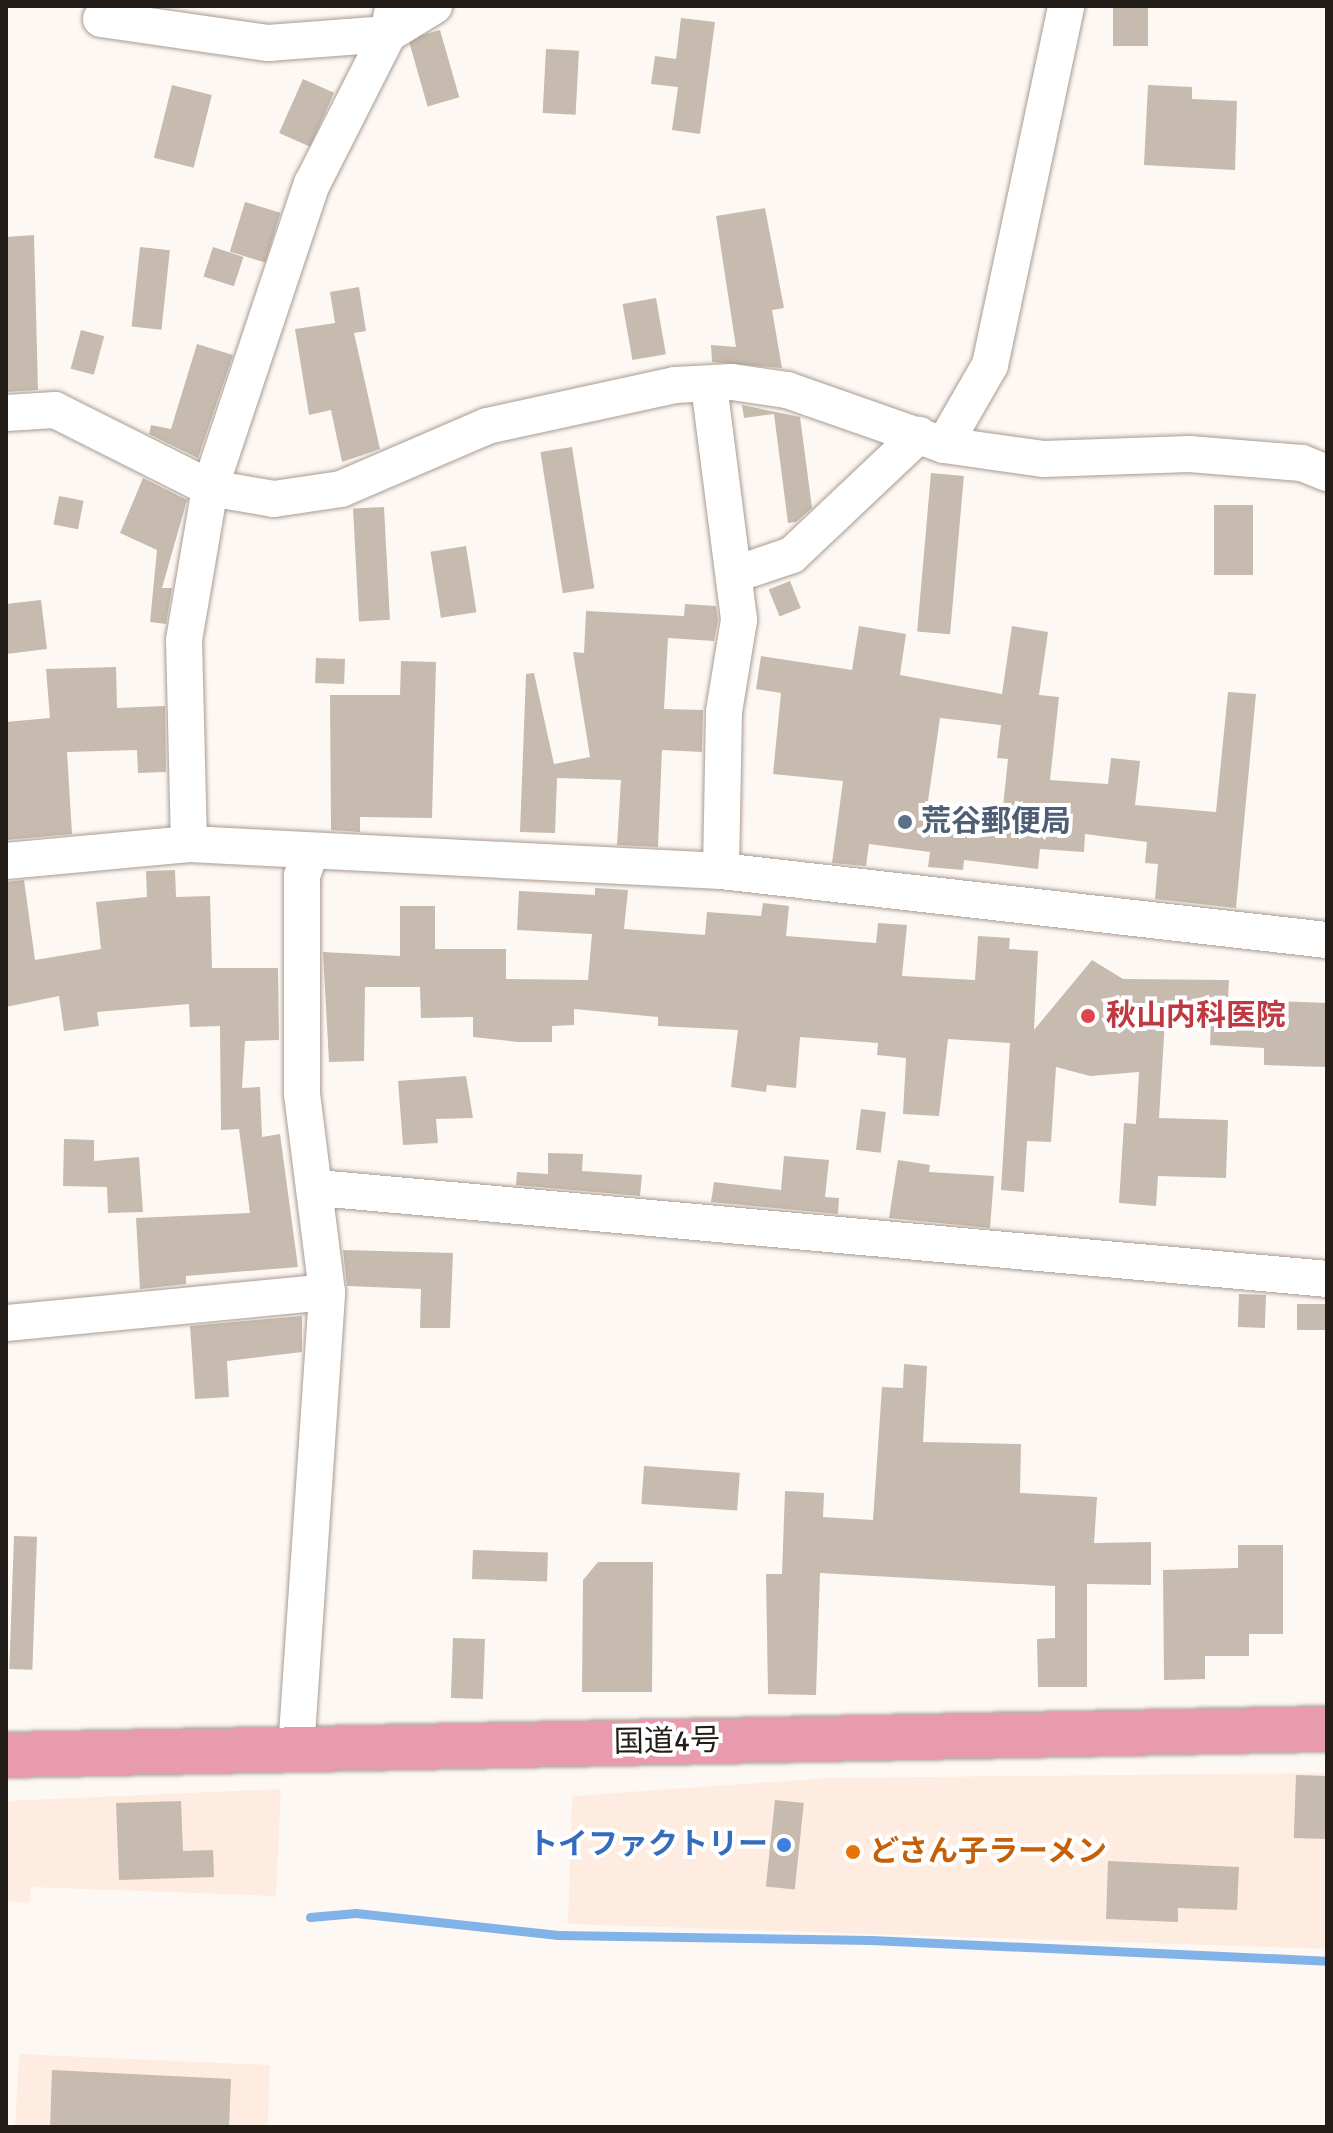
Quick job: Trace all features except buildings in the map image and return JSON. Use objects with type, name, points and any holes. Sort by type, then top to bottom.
[{"type":"highway","name":"国道4号","points":[[6,1755],[1327,1729]]},
{"type":"street","points":[[101,19],[268,43],[391,20],[434,6]]},
{"type":"street","points":[[736,574],[792,555],[840,518],[932,440],[990,365],[1066,6]]},
{"type":"street","points":[[189,844],[184,640],[210,488],[312,184],[391,20]]},
{"type":"street","points":[[6,413],[55,410],[210,488],[274,499],[341,489],[487,426],[675,385],[787,390],[932,440],[1044,459],[1203,455],[1302,463],[1327,473]]},
{"type":"street","points":[[709,385],[736,574],[739,620],[724,712],[721,871]]},
{"type":"street","points":[[6,861],[189,844],[310,853],[721,871],[1327,940]]},
{"type":"street","points":[[296,1750],[327,1292],[318,1188],[302,1093],[302,876],[310,853]]},
{"type":"street","points":[[318,1188],[1327,1279]]},
{"type":"street","points":[[6,1323],[327,1292]]},
{"type":"shaded area","points":[[1327,1773],[1327,1949],[568,1924],[572,1796],[828,1778]]},
{"type":"shaded area","points":[[281,1789],[276,1896],[31,1887],[29,1903],[6,1901],[6,1801]]},
{"type":"shaded area","points":[[19,2054],[270,2065],[268,2127],[15,2127]]},
{"type":"waterway","points":[[310,1917],[356,1913],[558,1935],[871,1940],[1326,1961]]},
{"type":"place","name":"荒谷郵便局","points":[[905,822]]},
{"type":"place","name":"秋山内科医院","points":[[1088,1016]]},
{"type":"place","name":"トイファクトリー","points":[[784,1845]]},
{"type":"place","name":"どさん子ラーメン","points":[[853,1852]]}]
